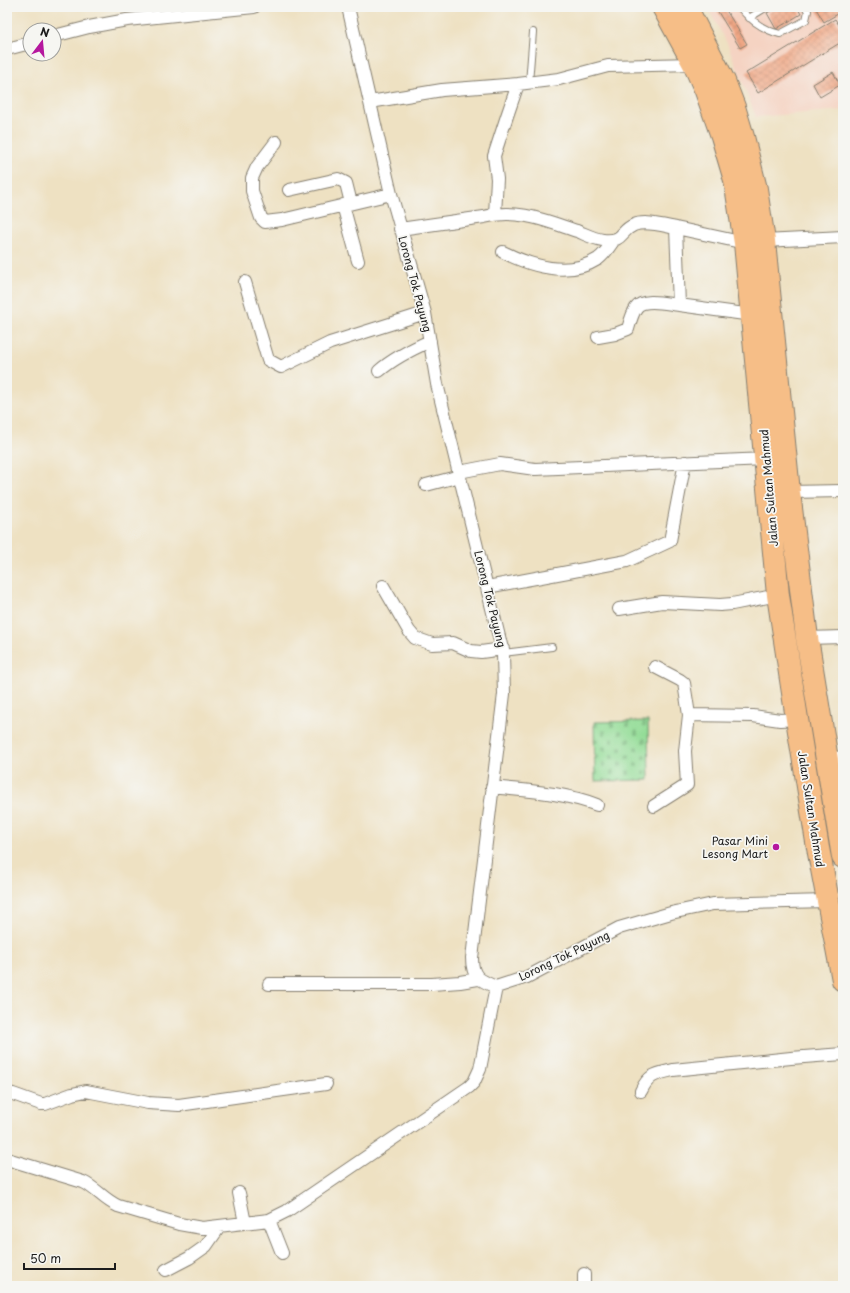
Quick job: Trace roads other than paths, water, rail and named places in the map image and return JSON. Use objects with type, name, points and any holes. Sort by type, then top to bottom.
[{"type":"highway","name":"Jalan Sultan Mahmud","points":[[664,7],[694,64],[706,91],[722,136],[755,242],[807,638],[835,757],[842,851]]},
{"type":"highway","name":"Jalan Sultan Mahmud","points":[[686,7],[724,81],[734,107],[756,189],[752,315],[778,595],[796,719],[827,901],[843,980]]},
{"type":"highway","points":[[818,848],[842,851]]},
{"type":"street","points":[[62,34],[89,27],[128,20],[254,7]]},
{"type":"street","name":"Lorong Tok Payung","points":[[348,7],[391,194],[425,313],[437,384],[503,651],[504,694],[472,958],[472,969],[478,979]]},
{"type":"street","points":[[7,48],[22,44]]},
{"type":"street","points":[[370,102],[442,90],[523,84],[559,79],[608,66],[694,64]]},
{"type":"street","points":[[495,214],[497,179],[494,156],[507,116],[523,84]]},
{"type":"street","points":[[276,142],[257,167],[252,178],[252,191],[261,218],[265,222],[282,220],[391,194]]},
{"type":"street","points":[[289,190],[338,179],[346,183],[347,204],[358,261]]},
{"type":"street","points":[[400,229],[484,217],[495,214],[511,213],[539,218],[601,240],[614,240],[620,238],[630,227],[636,224],[656,224],[755,242],[843,237]]},
{"type":"street","points":[[676,228],[679,305]]},
{"type":"street","points":[[502,252],[532,265],[566,269],[581,266],[598,259],[614,240]]},
{"type":"street","points":[[245,282],[268,360],[281,367],[330,343],[425,313]]},
{"type":"street","points":[[598,337],[615,334],[628,329],[635,308],[640,304],[650,302],[752,315]]},
{"type":"street","points":[[379,371],[386,364],[412,349],[430,341]]},
{"type":"street","points":[[426,484],[500,464],[535,468],[766,459]]},
{"type":"street","points":[[487,587],[627,562],[670,541],[685,462]]},
{"type":"street","points":[[789,492],[843,491]]},
{"type":"street","points":[[383,586],[409,632],[416,638],[432,644],[453,643],[471,651],[503,651]]},
{"type":"street","points":[[619,609],[662,602],[726,605],[778,595]]},
{"type":"street","points":[[807,638],[843,637]]},
{"type":"street","points":[[654,806],[687,785],[685,751],[688,715],[684,683],[655,667]]},
{"type":"street","points":[[688,715],[753,716],[780,720],[796,719]]},
{"type":"street","points":[[492,787],[555,794],[579,799],[596,805]]},
{"type":"street","name":"Lorong Tok Payung","points":[[496,987],[527,977],[620,928],[671,913],[713,904],[827,901]]},
{"type":"street","points":[[7,1159],[83,1182],[108,1201],[118,1206],[189,1227],[202,1228],[269,1220],[287,1211],[469,1087],[474,1082],[480,1069],[496,987],[478,979],[432,984],[269,984]]},
{"type":"street","points":[[641,1092],[645,1082],[654,1075],[673,1070],[843,1054]]},
{"type":"street","points":[[7,1093],[41,1104],[86,1091],[148,1103],[179,1105],[326,1084]]},
{"type":"street","points":[[240,1193],[245,1223]]},
{"type":"street","points":[[269,1220],[282,1253]]},
{"type":"street","points":[[166,1270],[189,1258],[206,1246],[220,1226]]},
{"type":"lane","points":[[739,7],[749,18],[771,32],[782,34],[806,20],[808,12],[805,7]]},
{"type":"lane","points":[[749,18],[767,7]]},
{"type":"lane","points":[[523,84],[533,32]]},
{"type":"lane","points":[[503,651],[552,647]]},
{"type":"place","name":"Pasar Mini Lesong Mart","points":[[776,847]]}]
